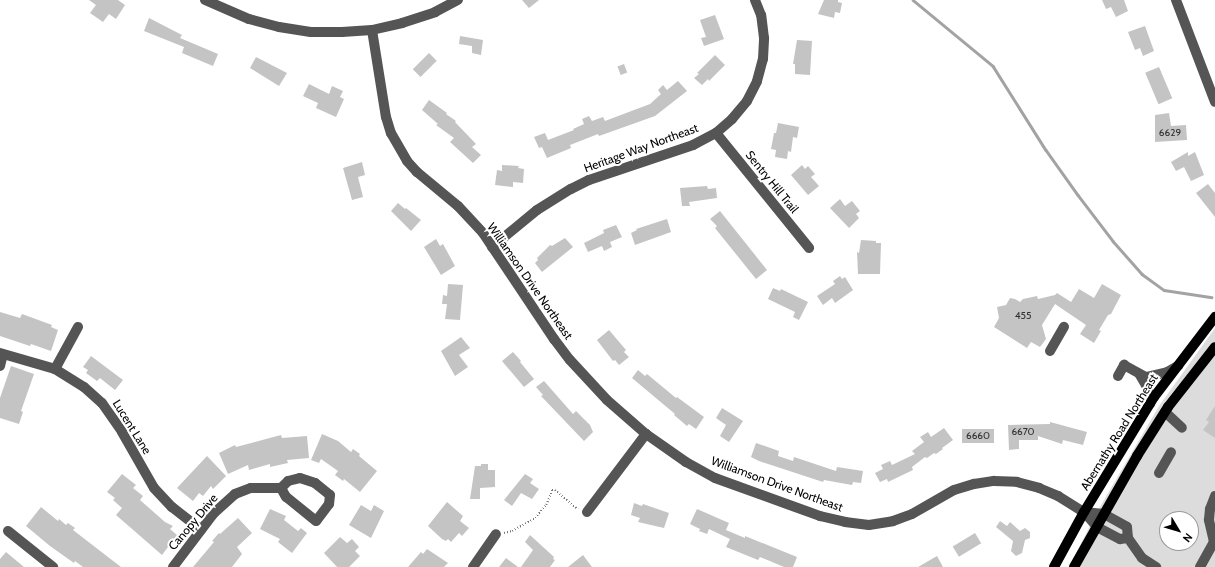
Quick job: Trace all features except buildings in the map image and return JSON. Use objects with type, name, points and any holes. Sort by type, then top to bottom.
[{"type":"main road","name":"Abernathy Road Northeast","points":[[1054,567],[1084,512],[1150,404],[1215,317]]},
{"type":"main road","points":[[1074,567],[1137,456],[1165,412],[1215,347]]},
{"type":"street","points":[[205,0],[249,19],[279,27],[311,32],[372,30],[402,23],[435,12],[458,0]]},
{"type":"street","name":"Heritage Way Northeast","points":[[492,247],[537,210],[571,188],[589,180],[693,145],[716,133],[732,119],[747,101],[757,81],[763,59],[764,38],[761,15],[755,0]]},
{"type":"street","points":[[1176,0],[1215,102]]},
{"type":"street","name":"Williamson Drive Northeast","points":[[372,30],[386,117],[397,147],[417,172],[471,219],[570,360],[607,400],[646,434],[686,462],[715,478],[820,516],[845,522],[870,525],[893,521],[912,514],[954,490],[974,484],[994,481],[1017,482],[1039,488],[1058,496],[1084,512]]},
{"type":"street","name":"Sentry Hill Trail","points":[[716,133],[809,248]]},
{"type":"street","points":[[55,369],[78,328]]},
{"type":"street","points":[[1050,351],[1064,328]]},
{"type":"street","points":[[0,366],[2,353]]},
{"type":"street","name":"Lucent Lane","points":[[2,353],[55,369],[84,387],[102,403],[122,432],[154,488],[172,507],[201,530]]},
{"type":"street","points":[[1118,376],[1124,365],[1140,375],[1151,376],[1167,372],[1178,366]]},
{"type":"street","points":[[1140,375],[1148,389],[1150,404]]},
{"type":"street","points":[[1165,412],[1182,428]]},
{"type":"street","points":[[588,512],[646,434]]},
{"type":"street","points":[[1159,473],[1171,452]]},
{"type":"street","name":"Canopy Drive","points":[[173,567],[214,513],[235,494],[251,488],[281,488],[288,481],[300,478],[315,483],[330,495],[329,504],[316,521],[286,497],[281,488]]},
{"type":"street","points":[[1200,567],[1214,542],[1209,520],[1210,509],[1215,496]]},
{"type":"street","points":[[1084,512],[1104,514],[1127,527],[1128,538],[1142,558],[1156,567]]},
{"type":"street","points":[[1084,512],[1097,527],[1120,539],[1128,538]]},
{"type":"street","points":[[8,531],[53,567]]},
{"type":"street","points":[[473,567],[496,534]]},
{"type":"path","points":[[496,534],[512,531],[535,518],[546,505],[552,490],[555,490],[583,513],[588,512]]},
{"type":"shaded area","points":[[1215,328],[1215,567],[1069,567],[1097,512],[1159,406]]},
{"type":"waterway","points":[[913,0],[993,66],[1046,150],[1078,195],[1113,241],[1142,274],[1164,290],[1211,297]]}]
